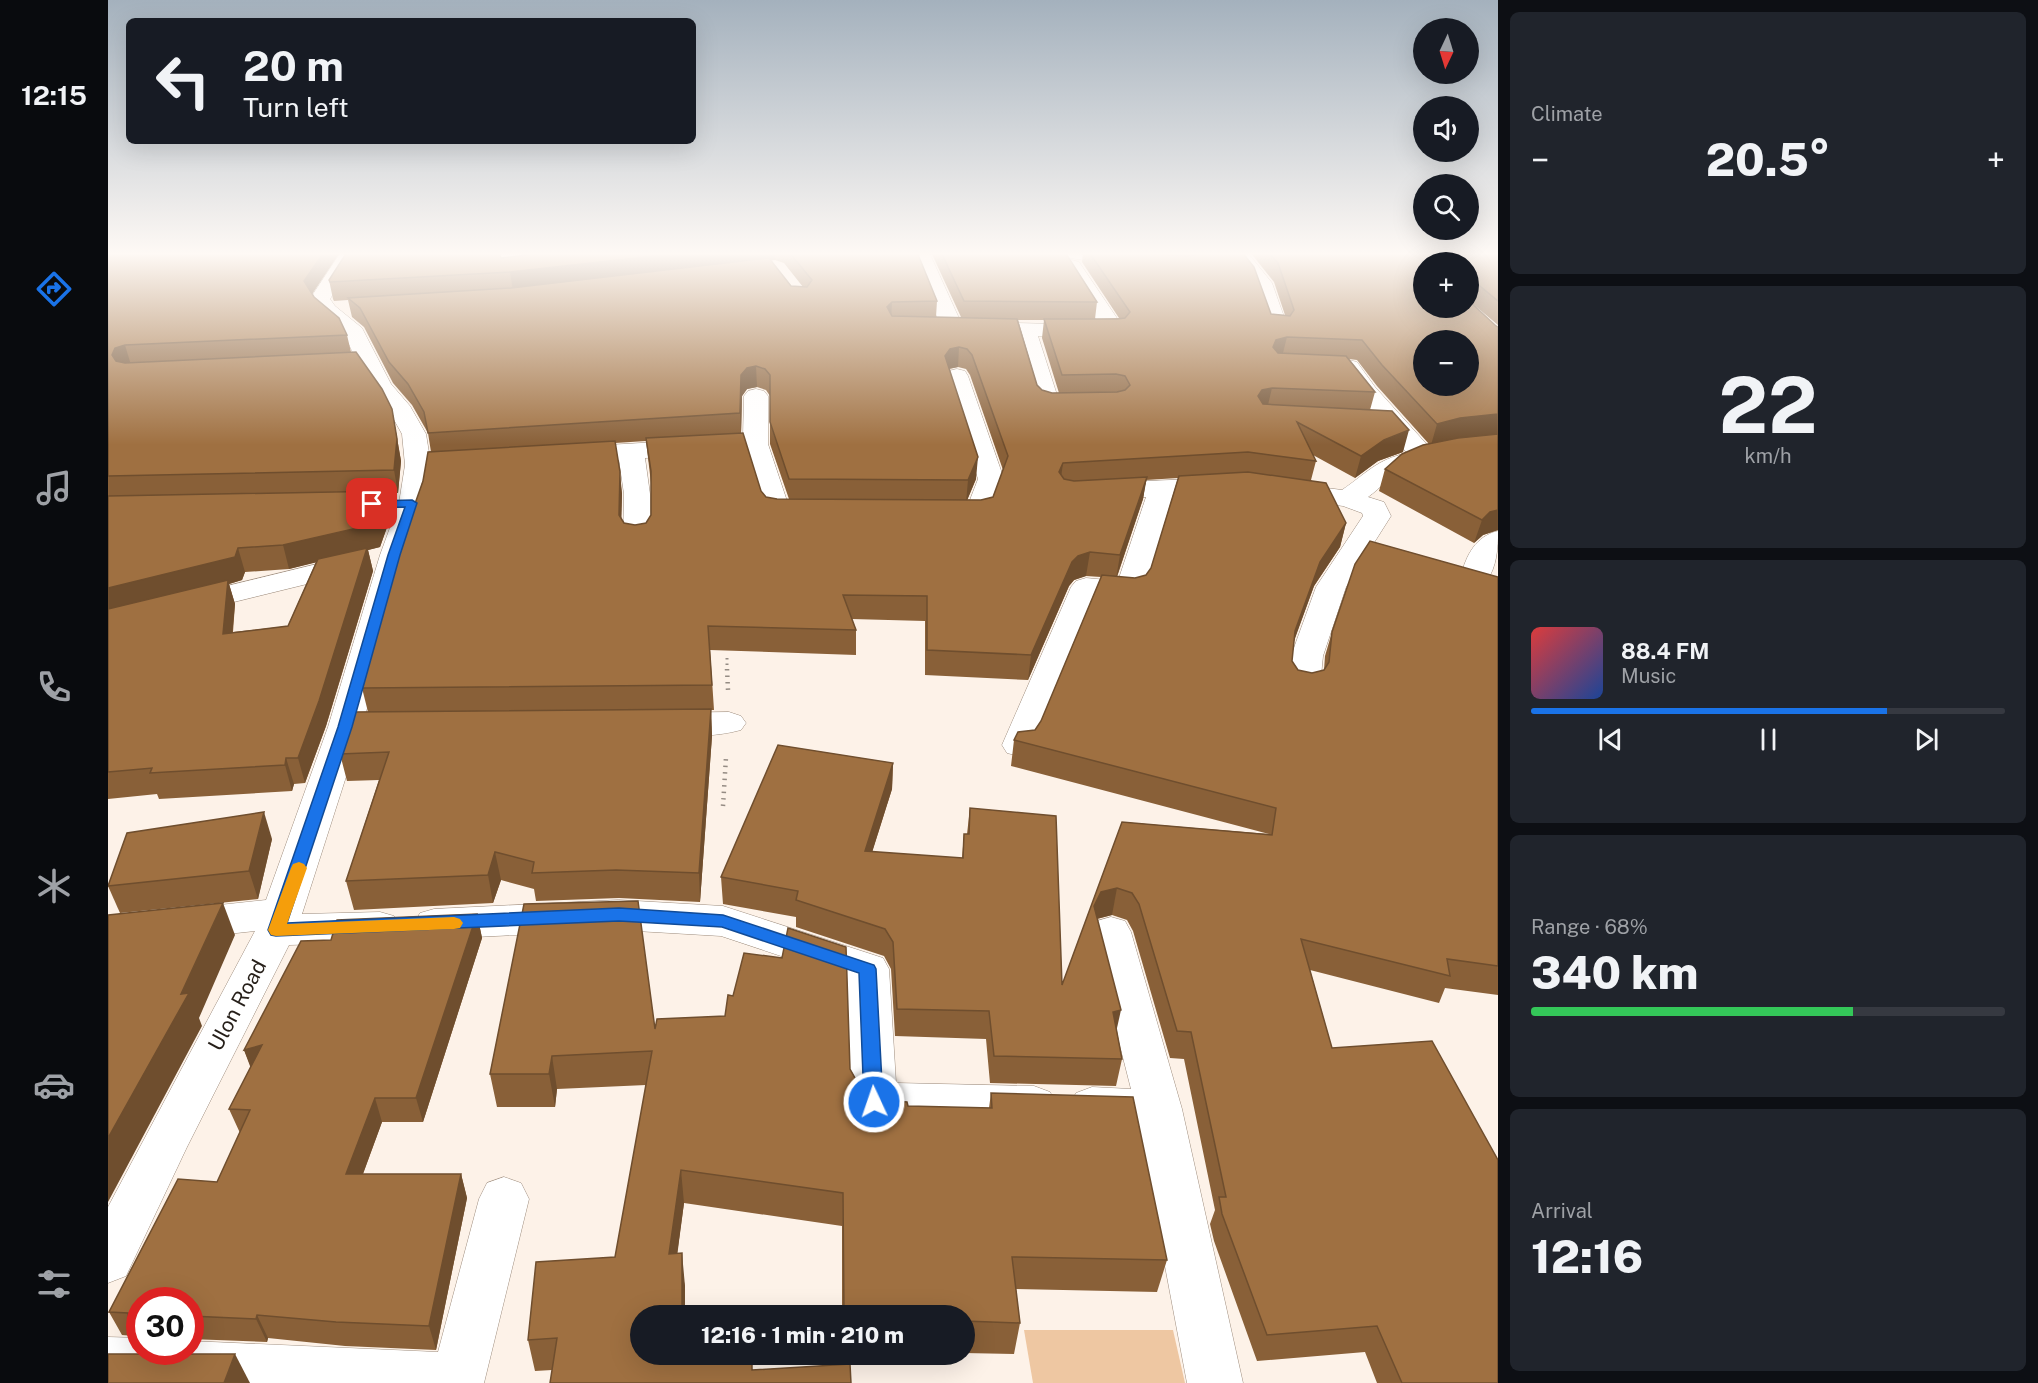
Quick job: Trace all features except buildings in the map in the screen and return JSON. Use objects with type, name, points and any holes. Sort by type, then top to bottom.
[{"type":"street","name":"Ulon Road","points":[[108,1258],[279,922],[345,727],[394,555],[401,503],[430,464],[398,406],[357,364],[354,333],[345,317]]},
{"type":"street","points":[[938,317],[941,328],[1114,330],[1105,317]]},
{"type":"street","points":[[1273,317],[1277,328]]},
{"type":"street","points":[[1026,329],[1049,405],[1102,404]]},
{"type":"street","points":[[1326,366],[1348,367],[1423,456]]},
{"type":"street","points":[[932,513],[979,513],[991,479],[957,376]]},
{"type":"street","points":[[756,396],[755,444],[777,512],[837,512]]},
{"type":"street","points":[[1359,422],[1394,423]]},
{"type":"street","points":[[548,457],[755,444]]},
{"type":"street","points":[[1347,498],[1369,484],[1379,472],[1397,464],[1453,450],[1498,445]]},
{"type":"street","points":[[631,452],[637,494],[637,538]]},
{"type":"street","points":[[1071,493],[1255,486],[1347,498],[1374,508],[1377,516],[1330,587],[1307,656],[1304,686]]},
{"type":"street","points":[[1019,745],[1086,587],[1130,591],[1162,488]]},
{"type":"street","points":[[1476,576],[1478,561],[1489,545],[1498,538]]},
{"type":"street","points":[[108,624],[394,555]]},
{"type":"street","points":[[633,724],[729,723]]},
{"type":"street","points":[[345,727],[381,727]]},
{"type":"street","points":[[108,932],[279,922],[619,915],[723,921],[868,969],[874,1102],[1159,1109]]},
{"type":"street","points":[[1111,933],[1159,1109],[1215,1383]]},
{"type":"street","points":[[108,1364],[458,1380],[504,1199]]},
{"type":"path","points":[[723,806],[729,723]]},
{"type":"shaded area","points":[[1024,1330],[1173,1330],[1185,1383],[1033,1383]]},
{"type":"slow traffic","points":[[299,868],[276,930],[454,923]]},
{"type":"route","points":[[372,504],[412,503],[394,555],[345,727],[290,896],[276,930],[371,928],[619,915],[723,921],[868,969],[874,1102]]}]
